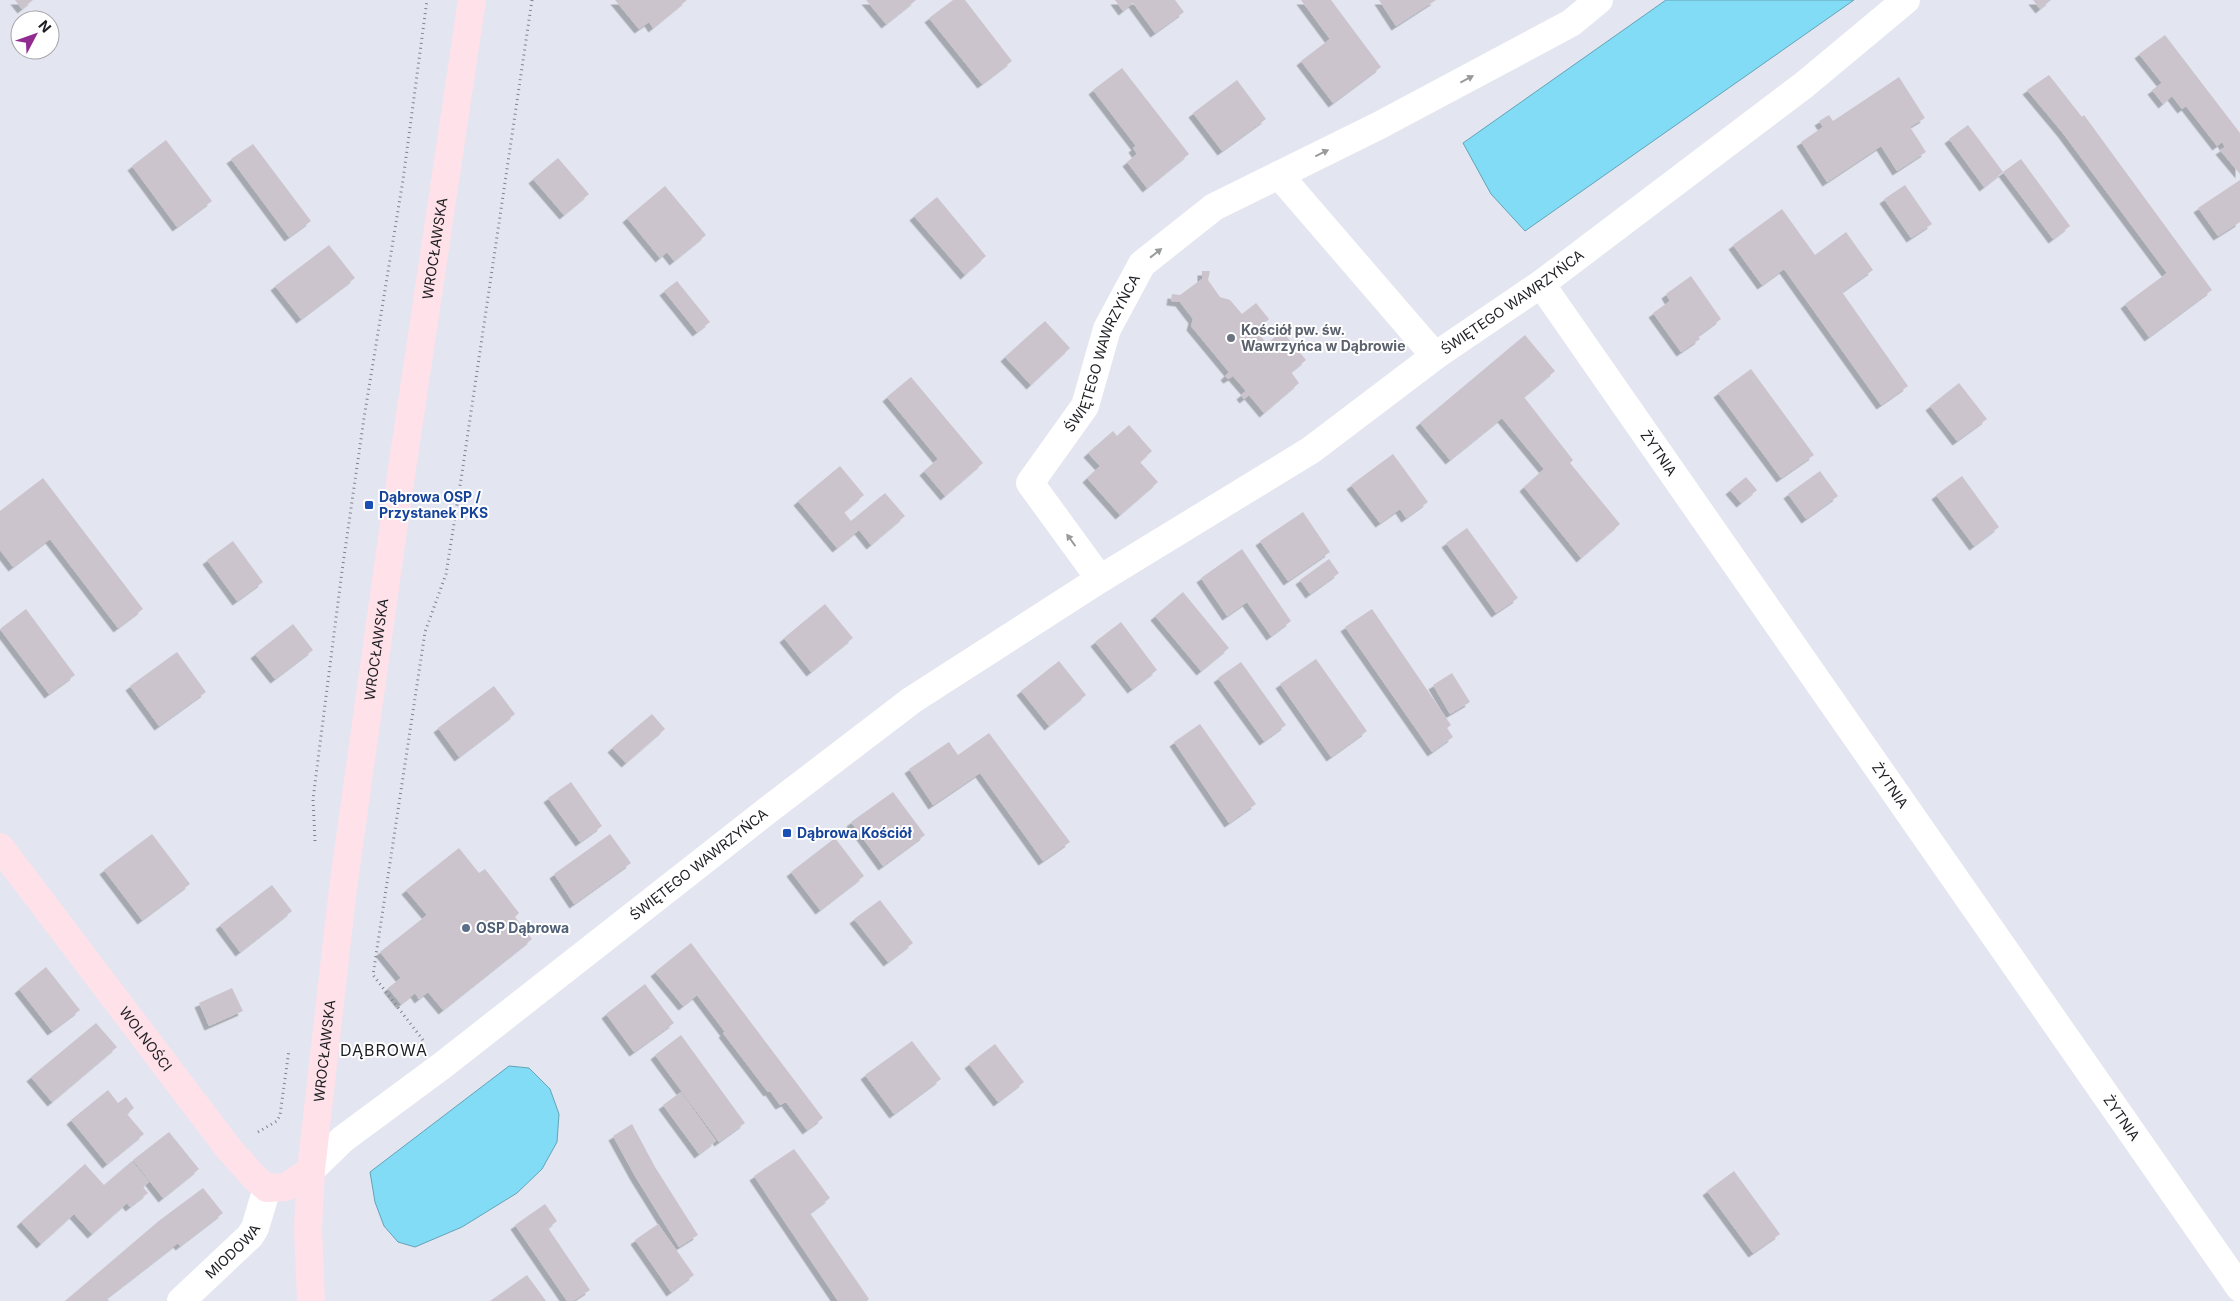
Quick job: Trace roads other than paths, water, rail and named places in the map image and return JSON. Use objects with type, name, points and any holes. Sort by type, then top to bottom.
[{"type":"street","name":"WROCŁAWSKA","points":[[311,1301],[308,1228],[311,1170],[354,804],[472,0]]},
{"type":"street","name":"ŚWIĘTEGO WAWRZYŃCA","points":[[1100,579],[1030,483],[1085,406],[1107,329],[1142,264],[1214,207],[1380,125],[1571,23],[1599,0]]},
{"type":"street","name":"ŚWIĘTEGO WAWRZYŃCA","points":[[311,1170],[342,1140],[443,1065],[768,810],[912,700],[1100,579],[1312,450],[1435,356],[1542,284],[1804,85],[1906,0]]},
{"type":"street","points":[[1279,175],[1435,356]]},
{"type":"street","name":"ŻYTNIA","points":[[1542,284],[2240,1288]]},
{"type":"street","name":"WOLNOŚCI","points":[[0,847],[230,1149],[254,1177],[268,1188]]},
{"type":"street","points":[[268,1188],[286,1187],[311,1170]]},
{"type":"street","name":"MIODOWA","points":[[181,1301],[250,1236],[255,1228],[268,1188]]},
{"type":"water","points":[[1666,0],[1854,0],[1525,231],[1491,194],[1463,143]]},
{"type":"water","points":[[509,1066],[529,1068],[550,1089],[559,1114],[557,1142],[542,1169],[517,1193],[462,1227],[415,1247],[398,1242],[384,1226],[375,1202],[370,1172]]},
{"type":"place","name":"Kościół pw. św. Wawrzyńca w Dąbrowie","points":[[1231,338]]},
{"type":"place","name":"Dąbrowa OSP / Przystanek PKS","points":[[369,505]]},
{"type":"place","name":"Dąbrowa Kościół","points":[[787,833]]},
{"type":"place","name":"OSP Dąbrowa","points":[[466,928]]},
{"type":"district","name":"DĄBROWA","points":[[384,1050]]}]
